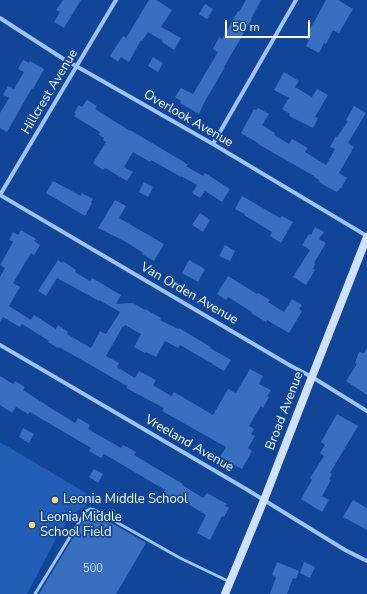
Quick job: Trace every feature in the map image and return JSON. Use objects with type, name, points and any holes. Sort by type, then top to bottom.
[{"type":"street","name":"Hillcrest Avenue","points":[[0,195],[116,0]]},
{"type":"street","points":[[213,144],[296,0]]},
{"type":"street","name":"Overlook Avenue","points":[[0,18],[62,58],[213,144],[367,236]]},
{"type":"street","name":"Van Orden Avenue","points":[[0,195],[312,377],[367,411]]},
{"type":"street","name":"Broad Avenue","points":[[225,594],[264,500],[367,236]]},
{"type":"street","name":"Vreeland Avenue","points":[[0,345],[264,500],[345,550],[367,561]]},
{"type":"lane","points":[[35,594],[84,514],[90,509],[95,510],[180,558],[230,582]]},
{"type":"shaded area","name":"Leonia Middle School Field","points":[[0,442],[86,493],[89,500],[86,506],[73,514],[57,537],[27,594],[0,594]]},
{"type":"building","points":[[63,0],[81,0],[64,28],[54,22],[60,12],[56,10]]},
{"type":"building","points":[[149,0],[156,0],[172,10],[161,27],[181,38],[174,50],[148,32],[142,41],[141,40],[129,62],[121,57],[118,62],[110,56],[123,36],[126,38]]},
{"type":"building","points":[[246,0],[261,0],[199,114],[180,103],[181,101],[175,97],[181,88],[193,94],[218,52],[213,49],[219,37],[222,39]]},
{"type":"building","points":[[326,0],[338,0],[353,9],[339,33],[333,30],[326,44],[324,43],[319,53],[306,46],[309,40],[305,38]]},
{"type":"building","points":[[205,4],[213,9],[207,19],[199,14]]},
{"type":"building","points":[[153,57],[163,63],[158,72],[148,66]]},
{"type":"building","points":[[23,60],[29,63],[30,61],[44,69],[7,132],[0,128],[0,113],[9,98],[3,95],[8,86],[14,89],[24,72],[18,69]]},
{"type":"building","points":[[284,72],[299,81],[295,87],[312,97],[317,89],[328,95],[315,117],[318,118],[313,128],[289,116],[290,114],[282,109],[289,98],[274,90]]},
{"type":"building","points":[[87,100],[97,106],[95,109],[184,162],[188,165],[186,166],[203,176],[205,173],[230,189],[222,202],[205,191],[200,198],[192,193],[197,185],[133,152],[124,167],[133,172],[127,181],[105,168],[103,170],[93,163],[106,142],[103,140],[104,138],[99,135],[100,132],[74,116],[76,114],[74,113],[79,105],[82,107]]},
{"type":"building","points":[[354,106],[366,113],[348,143],[354,147],[339,173],[347,178],[337,192],[320,183],[314,176],[241,133],[254,109],[256,110],[258,108],[269,114],[262,125],[275,133],[274,135],[289,144],[292,139],[308,148],[305,152],[326,165],[335,149],[330,147],[336,136],[337,137],[348,121],[346,120]]},
{"type":"building","points":[[53,181],[81,196],[82,193],[93,199],[85,216],[46,193]]},
{"type":"building","points":[[144,182],[153,187],[148,197],[139,192]]},
{"type":"building","points":[[242,196],[280,218],[282,216],[293,222],[281,243],[270,236],[272,232],[235,209]]},
{"type":"building","points":[[115,200],[126,206],[119,218],[164,244],[154,261],[126,242],[98,228]]},
{"type":"building","points":[[200,213],[210,220],[203,232],[192,225]]},
{"type":"building","points":[[315,227],[324,232],[319,239],[326,243],[314,263],[313,269],[315,270],[306,285],[293,277],[310,250],[302,245],[309,234],[311,235]]},
{"type":"building","points":[[21,230],[36,239],[34,241],[40,245],[34,255],[31,253],[13,283],[20,287],[9,306],[31,320],[34,315],[56,329],[58,325],[68,332],[67,334],[91,348],[100,331],[106,334],[120,312],[57,278],[46,296],[38,291],[58,260],[62,263],[63,261],[76,270],[75,272],[90,281],[92,278],[121,295],[116,304],[133,303],[161,318],[160,320],[178,329],[179,328],[231,360],[224,371],[180,345],[178,348],[165,341],[156,357],[134,347],[141,334],[125,325],[106,356],[119,363],[117,367],[135,378],[139,371],[156,380],[153,385],[171,396],[174,392],[213,415],[228,389],[236,393],[250,369],[263,376],[259,384],[271,390],[267,396],[269,397],[263,408],[261,406],[249,426],[254,429],[251,434],[255,436],[248,448],[252,451],[242,469],[220,457],[226,447],[162,411],[164,408],[126,388],[127,386],[59,347],[58,348],[22,324],[20,327],[3,317],[0,322],[0,277],[5,268],[0,265],[13,242],[9,240],[13,232],[18,235]]},
{"type":"building","points":[[225,245],[235,251],[230,261],[219,256]]},
{"type":"building","points":[[189,260],[205,269],[198,282],[182,273]]},
{"type":"building","points":[[228,276],[257,294],[258,293],[270,300],[268,302],[284,312],[292,299],[302,305],[299,309],[302,311],[289,333],[267,320],[266,322],[228,297],[226,300],[217,294]]},
{"type":"building","points":[[367,348],[367,395],[346,381],[357,364],[355,363],[359,352],[364,353]]},
{"type":"building","points":[[0,376],[13,384],[15,381],[25,387],[23,390],[75,423],[78,418],[90,425],[88,429],[121,448],[123,445],[136,452],[134,455],[183,484],[182,485],[203,498],[207,493],[227,504],[225,506],[229,508],[224,517],[222,516],[210,540],[197,533],[206,515],[175,496],[172,501],[162,495],[165,490],[104,454],[101,458],[89,451],[91,448],[30,412],[28,414],[16,407],[12,413],[0,405]]},
{"type":"building","points":[[337,414],[358,426],[330,473],[332,474],[329,479],[331,480],[322,496],[329,500],[322,512],[301,499],[312,480],[310,478],[324,456],[320,453],[325,445],[321,442]]},
{"type":"building","points":[[23,428],[34,434],[29,443],[19,437]]},
{"type":"building","points":[[94,469],[103,474],[98,483],[89,477]]},
{"type":"building","points":[[353,500],[367,508],[367,530],[343,517]]},
{"type":"building","name":"Leonia Middle School","points":[[93,517],[103,523],[105,519],[146,543],[116,594],[39,594],[85,518],[90,521]]},
{"type":"building","points":[[277,562],[299,571],[296,579],[293,578],[287,594],[270,594],[276,577],[272,575]]},
{"type":"building","points":[[304,562],[315,567],[310,578],[300,573]]},
{"type":"place","name":"Leonia Middle School","points":[[55,500]]},
{"type":"place","name":"Leonia Middle School Field","points":[[32,525]]}]
